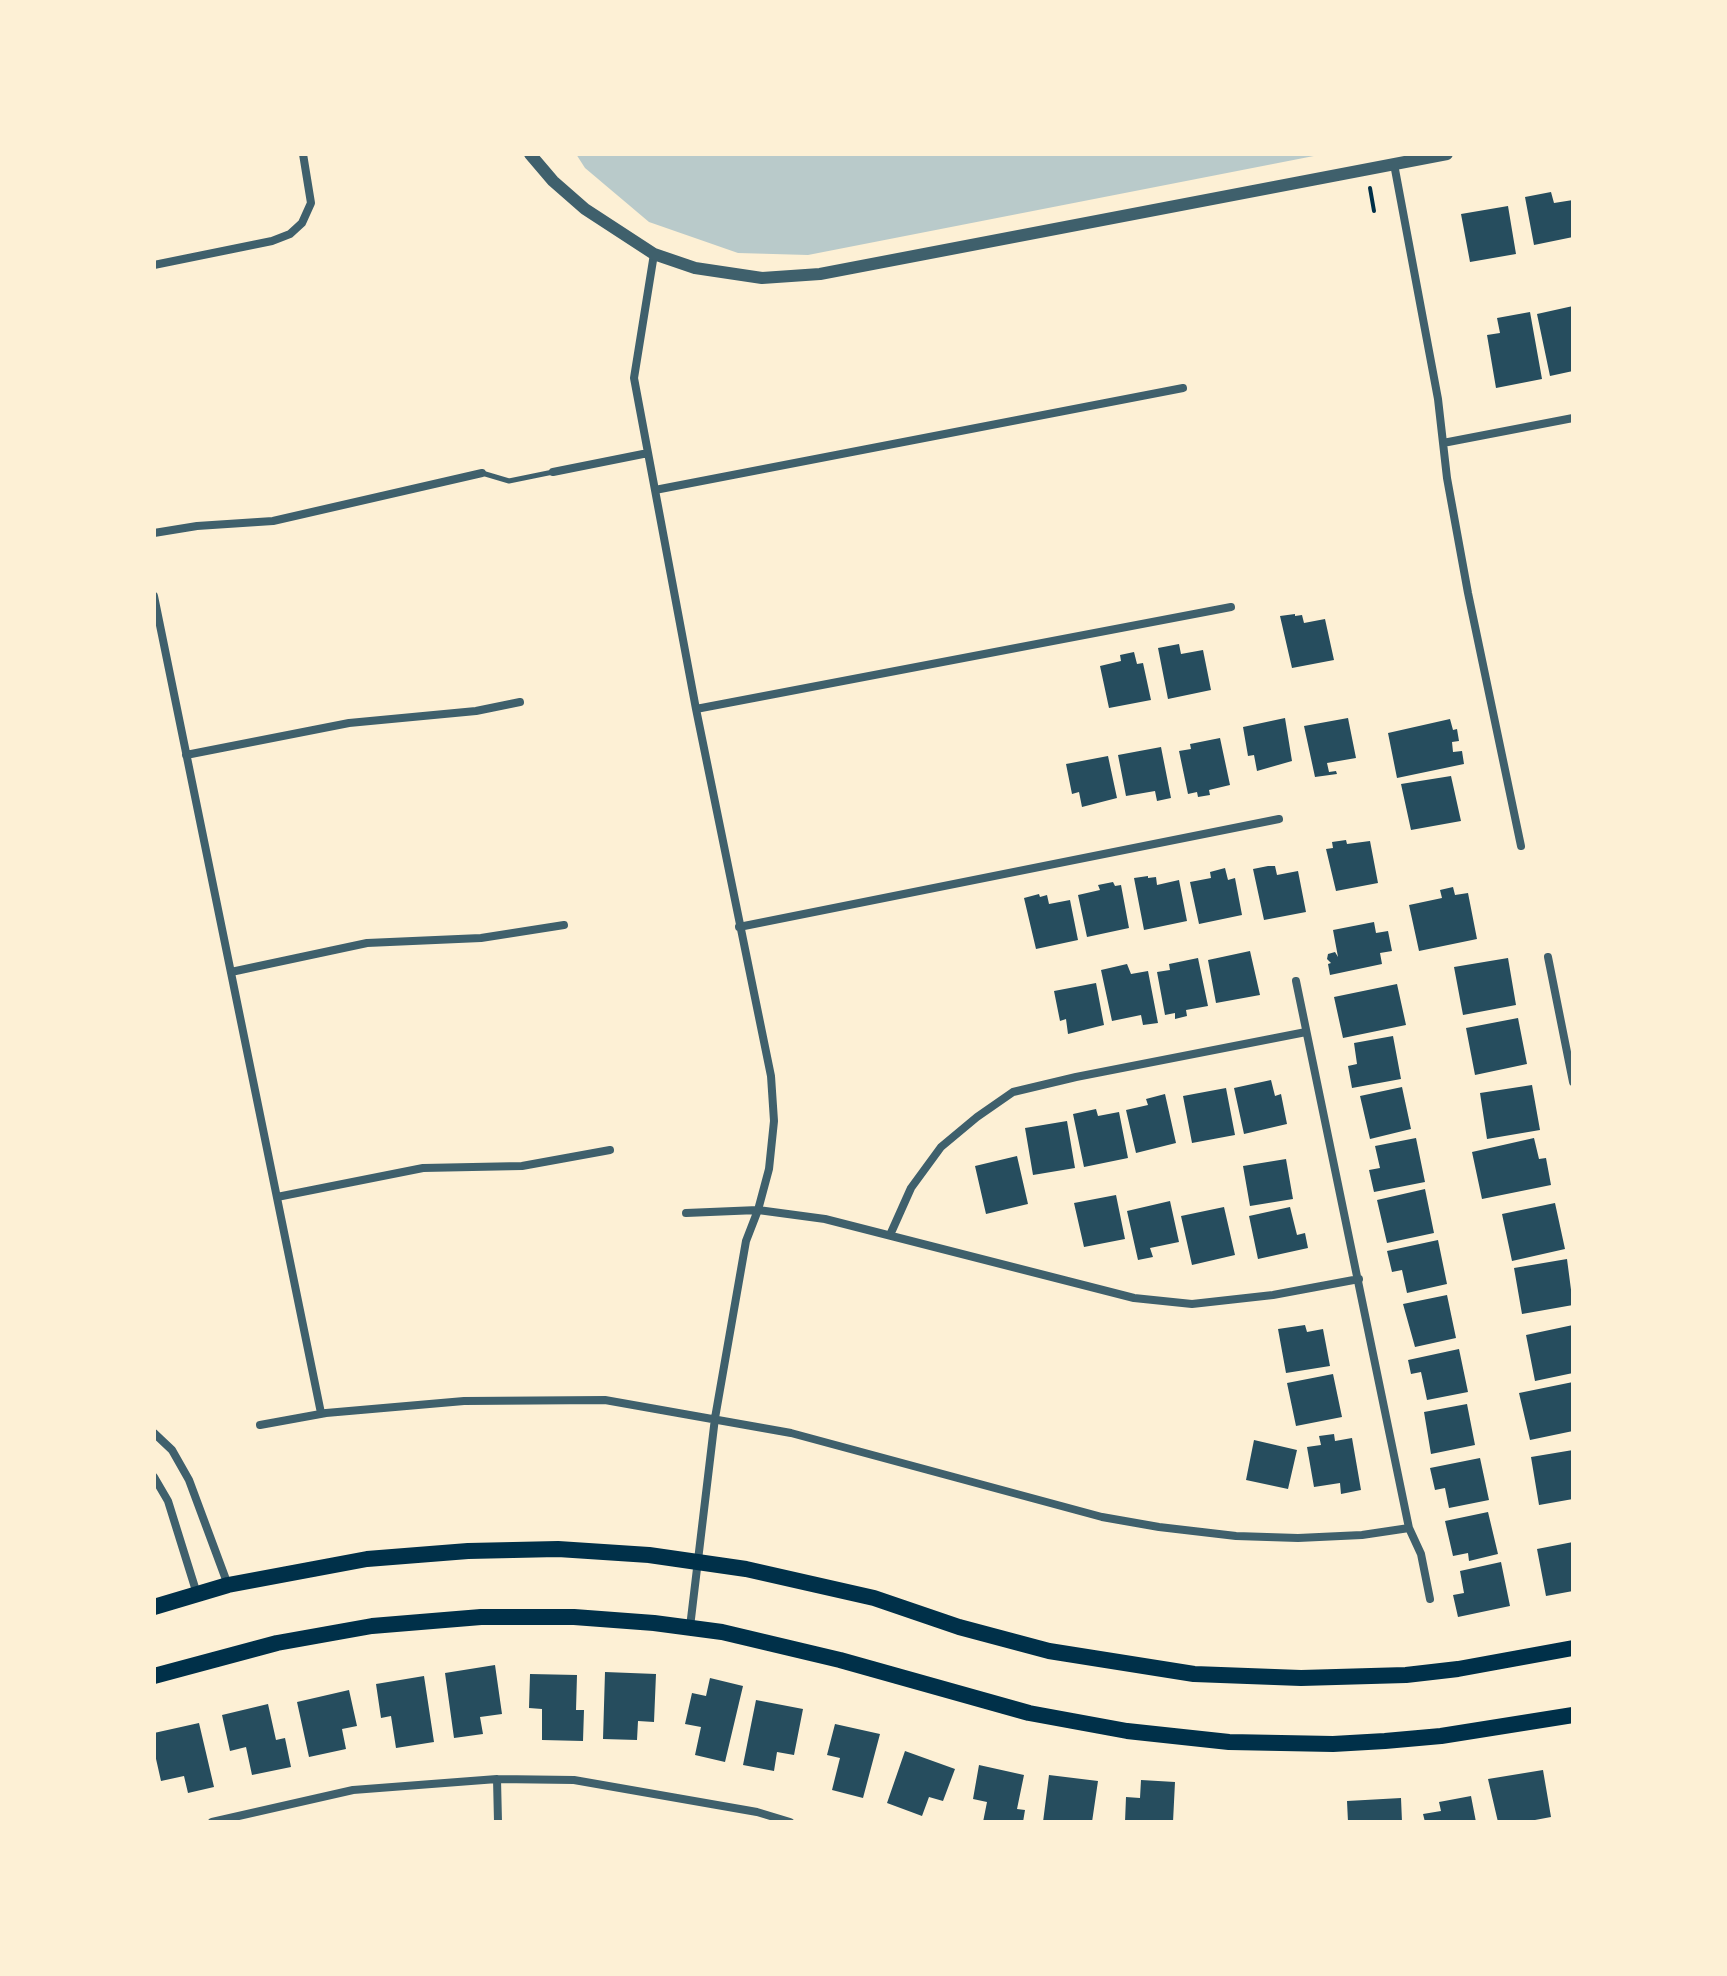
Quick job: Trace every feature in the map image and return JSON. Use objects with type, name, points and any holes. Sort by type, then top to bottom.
[{"type":"main road","points":[[154,1607],[228,1585],[367,1559],[468,1551],[558,1549],[697,1561],[832,1587],[959,1627],[1049,1651],[1194,1674],[1301,1678],[1406,1675],[1573,1648]]},
{"type":"main road","points":[[154,1676],[225,1655],[306,1637],[425,1621],[481,1617],[574,1617],[690,1627],[801,1649],[1029,1713],[1127,1731],[1229,1742],[1333,1744],[1385,1741],[1468,1732],[1573,1715]]},
{"type":"street","points":[[154,265],[272,241],[290,234],[302,223],[311,203],[303,154]]},
{"type":"street","points":[[530,154],[553,181],[585,209],[654,254],[695,268],[762,278],[820,274],[1447,154]]},
{"type":"street","points":[[1394,164],[1438,399],[1468,593],[1521,846]]},
{"type":"street","points":[[654,254],[634,378],[696,709],[771,1076],[774,1121],[769,1169],[746,1241],[715,1418],[690,1627]]},
{"type":"street","points":[[655,490],[1183,388]]},
{"type":"street","points":[[1443,443],[1573,418]]},
{"type":"street","points":[[553,472],[648,453]]},
{"type":"street","points":[[154,533],[197,526],[273,521],[482,473]]},
{"type":"street","points":[[154,596],[321,1413]]},
{"type":"street","points":[[696,709],[1231,607]]},
{"type":"street","points":[[186,755],[349,723],[476,711],[520,702]]},
{"type":"street","points":[[739,927],[1279,819]]},
{"type":"street","points":[[231,972],[367,943],[481,938],[564,925]]},
{"type":"street","points":[[1548,957],[1573,1079]]},
{"type":"street","points":[[1296,981],[1409,1528],[1421,1554],[1430,1599]]},
{"type":"street","points":[[890,1235],[911,1188],[941,1147],[1013,1092],[1306,1032]]},
{"type":"street","points":[[277,1197],[423,1168],[522,1166],[610,1150]]},
{"type":"street","points":[[686,1213],[758,1210],[825,1219],[1134,1298],[1192,1304],[1273,1295],[1359,1279]]},
{"type":"street","points":[[260,1425],[321,1413],[464,1401],[605,1400],[791,1433],[1102,1517],[1159,1527],[1236,1536],[1298,1538],[1362,1535],[1409,1528]]},
{"type":"street","points":[[154,1433],[172,1450],[189,1480],[228,1585]]},
{"type":"street","points":[[154,1477],[168,1501],[197,1594]]},
{"type":"street","points":[[212,1822],[353,1790],[497,1779],[574,1780],[757,1812],[790,1822]]},
{"type":"street","points":[[497,1779],[498,1822]]},
{"type":"lane","points":[[482,473],[509,481],[553,472]]},
{"type":"shaded area","points":[[576,154],[1324,154],[808,255],[738,253],[649,222],[585,168]]},
{"type":"building","points":[[1551,192],[1554,203],[1573,200],[1573,237],[1534,245],[1525,197]]},
{"type":"building","points":[[1508,206],[1516,254],[1470,262],[1461,214]]},
{"type":"building","points":[[1573,306],[1573,371],[1550,376],[1537,314]]},
{"type":"building","points":[[1530,312],[1542,379],[1496,388],[1487,335],[1500,333],[1497,318]]},
{"type":"building","points":[[1302,615],[1304,623],[1325,619],[1334,660],[1292,668],[1280,616]]},
{"type":"building","points":[[1179,644],[1181,654],[1203,650],[1211,690],[1168,699],[1158,648]]},
{"type":"building","points":[[1134,652],[1137,664],[1143,663],[1151,700],[1109,708],[1100,666],[1121,661],[1120,655]]},
{"type":"building","points":[[1285,718],[1292,761],[1257,771],[1254,755],[1248,756],[1243,727]]},
{"type":"building","points":[[1348,718],[1356,758],[1327,763],[1329,772],[1336,771],[1337,774],[1315,777],[1304,726]]},
{"type":"building","points":[[1450,719],[1453,730],[1457,729],[1459,741],[1452,742],[1453,752],[1462,751],[1464,764],[1397,778],[1388,733]]},
{"type":"building","points":[[1220,738],[1230,785],[1209,790],[1210,795],[1198,797],[1197,792],[1188,794],[1179,751],[1191,749],[1190,744]]},
{"type":"building","points":[[1161,747],[1171,798],[1157,801],[1155,791],[1126,796],[1118,755]]},
{"type":"building","points":[[1108,756],[1117,798],[1082,807],[1079,792],[1072,794],[1066,764]]},
{"type":"building","points":[[1451,776],[1461,821],[1411,830],[1401,784]]},
{"type":"building","points":[[1346,840],[1347,844],[1370,841],[1378,883],[1336,891],[1326,849],[1333,848],[1332,842]]},
{"type":"building","points":[[1275,866],[1277,875],[1298,871],[1306,912],[1264,920],[1253,869]]},
{"type":"building","points":[[1225,868],[1228,880],[1235,878],[1242,915],[1199,924],[1190,882],[1211,878],[1210,872]]},
{"type":"building","points":[[1156,877],[1157,885],[1179,880],[1187,921],[1144,930],[1134,878]]},
{"type":"building","points":[[1113,882],[1115,886],[1121,885],[1129,928],[1087,937],[1078,895],[1100,890],[1098,885]]},
{"type":"building","points":[[1453,887],[1455,895],[1468,893],[1477,939],[1419,951],[1409,905],[1442,898],[1440,890]]},
{"type":"building","points":[[1039,894],[1040,897],[1047,895],[1049,904],[1070,900],[1078,940],[1036,949],[1024,898]]},
{"type":"building","points":[[1374,922],[1376,933],[1388,931],[1392,951],[1380,953],[1382,964],[1330,975],[1328,954],[1335,952],[1338,957],[1333,930]]},
{"type":"building","points":[[1250,951],[1260,995],[1216,1003],[1208,960]]},
{"type":"building","points":[[1198,958],[1208,1006],[1186,1010],[1187,1016],[1175,1019],[1175,1013],[1165,1015],[1157,972],[1170,970],[1169,964]]},
{"type":"building","points":[[1508,958],[1516,1005],[1463,1015],[1454,967]]},
{"type":"building","points":[[1127,964],[1131,974],[1148,971],[1158,1023],[1143,1025],[1141,1015],[1112,1021],[1101,970]]},
{"type":"building","points":[[1096,983],[1104,1025],[1068,1034],[1066,1019],[1060,1021],[1054,991]]},
{"type":"building","points":[[1397,984],[1406,1025],[1343,1038],[1334,997]]},
{"type":"building","points":[[1518,1018],[1527,1064],[1475,1075],[1466,1028]]},
{"type":"building","points":[[1393,1036],[1401,1079],[1352,1088],[1348,1066],[1357,1064],[1354,1043]]},
{"type":"building","points":[[1271,1080],[1275,1096],[1281,1094],[1287,1124],[1244,1134],[1234,1088]]},
{"type":"building","points":[[1532,1085],[1540,1130],[1487,1139],[1480,1093]]},
{"type":"building","points":[[1402,1087],[1411,1129],[1370,1139],[1360,1096]]},
{"type":"building","points":[[1226,1088],[1235,1135],[1192,1143],[1183,1096]]},
{"type":"building","points":[[1165,1094],[1176,1143],[1136,1153],[1126,1110],[1148,1105],[1146,1099]]},
{"type":"building","points":[[1096,1109],[1098,1116],[1119,1112],[1128,1158],[1084,1167],[1073,1114]]},
{"type":"building","points":[[1067,1121],[1075,1168],[1033,1175],[1025,1128]]},
{"type":"building","points":[[1416,1138],[1425,1182],[1374,1192],[1369,1170],[1380,1168],[1375,1146]]},
{"type":"building","points":[[1534,1138],[1539,1159],[1546,1158],[1551,1185],[1482,1199],[1472,1152]]},
{"type":"building","points":[[1017,1156],[1028,1204],[986,1214],[975,1166]]},
{"type":"building","points":[[1286,1159],[1293,1199],[1250,1206],[1243,1166]]},
{"type":"building","points":[[1425,1189],[1434,1233],[1387,1243],[1377,1200]]},
{"type":"building","points":[[1116,1195],[1125,1239],[1084,1247],[1074,1203]]},
{"type":"building","points":[[1170,1201],[1179,1242],[1150,1248],[1153,1257],[1138,1260],[1127,1211]]},
{"type":"building","points":[[1555,1203],[1565,1249],[1512,1261],[1502,1214]]},
{"type":"building","points":[[1224,1207],[1235,1255],[1192,1265],[1181,1216]]},
{"type":"building","points":[[1290,1207],[1297,1235],[1305,1233],[1308,1248],[1258,1259],[1249,1216]]},
{"type":"building","points":[[1438,1240],[1447,1284],[1407,1293],[1402,1270],[1392,1272],[1387,1251]]},
{"type":"building","points":[[1567,1259],[1573,1305],[1522,1314],[1514,1268]]},
{"type":"building","points":[[1447,1295],[1456,1338],[1415,1347],[1403,1304]]},
{"type":"building","points":[[1305,1325],[1307,1332],[1323,1329],[1330,1366],[1286,1373],[1278,1329]]},
{"type":"building","points":[[1573,1325],[1573,1373],[1535,1381],[1526,1335]]},
{"type":"building","points":[[1459,1349],[1468,1392],[1427,1400],[1421,1372],[1411,1374],[1408,1360]]},
{"type":"building","points":[[1333,1374],[1342,1417],[1296,1426],[1287,1383]]},
{"type":"building","points":[[1573,1382],[1573,1431],[1530,1440],[1519,1393]]},
{"type":"building","points":[[1467,1404],[1475,1445],[1431,1454],[1424,1412]]},
{"type":"building","points":[[1334,1434],[1335,1441],[1352,1438],[1361,1490],[1341,1494],[1340,1483],[1314,1487],[1307,1447],[1321,1445],[1319,1436]]},
{"type":"building","points":[[1254,1440],[1297,1450],[1288,1489],[1246,1480]]},
{"type":"building","points":[[1573,1450],[1573,1499],[1539,1505],[1531,1457]]},
{"type":"building","points":[[1480,1458],[1489,1500],[1449,1508],[1445,1488],[1435,1490],[1430,1468]]},
{"type":"building","points":[[1488,1512],[1498,1554],[1469,1561],[1468,1553],[1453,1556],[1445,1521]]},
{"type":"building","points":[[1573,1542],[1573,1591],[1546,1596],[1537,1549]]},
{"type":"building","points":[[1501,1562],[1510,1606],[1458,1617],[1453,1595],[1464,1593],[1460,1571]]},
{"type":"building","points":[[495,1665],[502,1714],[480,1717],[483,1734],[454,1738],[445,1673]]},
{"type":"building","points":[[605,1672],[656,1674],[654,1722],[638,1721],[637,1740],[603,1739]]},
{"type":"building","points":[[530,1674],[577,1675],[576,1710],[584,1710],[583,1741],[542,1740],[542,1709],[529,1708]]},
{"type":"building","points":[[424,1676],[434,1742],[396,1748],[391,1716],[381,1718],[376,1684]]},
{"type":"building","points":[[710,1678],[743,1686],[725,1762],[695,1755],[701,1727],[685,1724],[692,1693],[706,1696]]},
{"type":"building","points":[[349,1690],[357,1726],[342,1729],[346,1749],[309,1757],[297,1702]]},
{"type":"building","points":[[756,1700],[803,1709],[794,1755],[777,1752],[774,1771],[743,1765]]},
{"type":"building","points":[[268,1704],[276,1740],[285,1738],[291,1767],[252,1775],[246,1747],[230,1751],[222,1715]]},
{"type":"building","points":[[199,1723],[214,1787],[188,1793],[184,1776],[161,1781],[154,1750],[154,1733]]},
{"type":"building","points":[[835,1724],[880,1734],[863,1798],[832,1790],[840,1758],[827,1755]]},
{"type":"building","points":[[905,1751],[955,1769],[943,1801],[929,1797],[922,1816],[887,1803]]},
{"type":"building","points":[[979,1765],[1024,1775],[1017,1809],[1025,1810],[1023,1822],[983,1822],[987,1802],[973,1799]]},
{"type":"building","points":[[1543,1770],[1551,1817],[1535,1822],[1498,1822],[1488,1779]]},
{"type":"building","points":[[1049,1775],[1098,1781],[1092,1822],[1043,1822]]},
{"type":"building","points":[[1141,1780],[1175,1782],[1173,1822],[1125,1822],[1126,1797],[1140,1798]]},
{"type":"building","points":[[1471,1796],[1476,1822],[1425,1822],[1423,1814],[1441,1811],[1439,1802]]},
{"type":"building","points":[[1401,1798],[1402,1822],[1348,1822],[1347,1801]]}]
